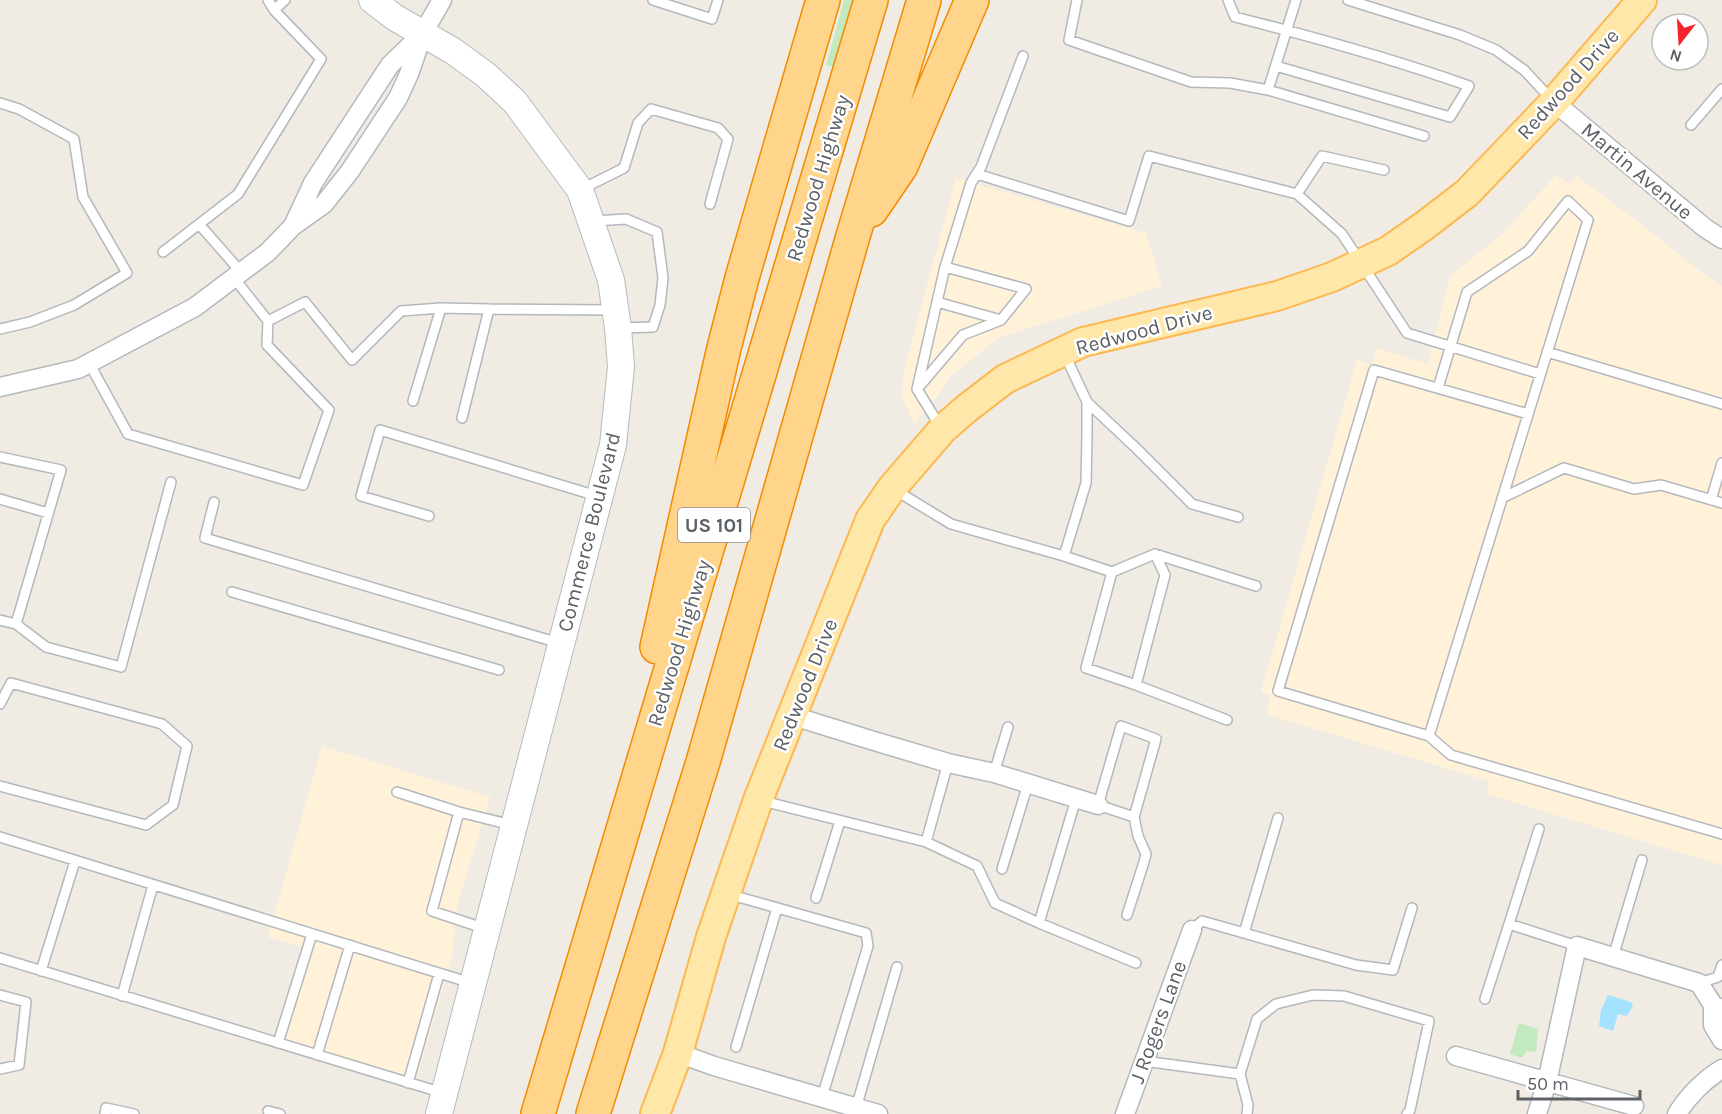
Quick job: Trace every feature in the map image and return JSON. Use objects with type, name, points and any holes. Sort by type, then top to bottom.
[{"type":"highway","points":[[557,1050],[647,690],[723,352],[742,278],[823,0]]},
{"type":"highway","name":"Redwood Highway","points":[[538,1114],[871,0]]},
{"type":"highway","name":"US 101","points":[[593,1114],[703,762],[853,236],[924,0]]},
{"type":"highway","points":[[853,236],[901,166],[972,0]]},
{"type":"main road","name":"Redwood Drive","points":[[656,1114],[678,1053],[711,937],[758,800],[870,520],[892,488],[942,430],[1005,379],[1083,342],[1277,296],[1332,277],[1388,251],[1467,193],[1554,102],[1642,0]]},
{"type":"street","name":"Commerce Boulevard","points":[[372,0],[394,17],[423,33],[486,75],[515,102],[580,190],[611,280],[621,367],[613,445],[442,1104]]},
{"type":"street","points":[[0,387],[78,369],[195,307],[268,252],[293,226],[313,183],[390,65],[423,33],[442,0]]},
{"type":"street","name":"Martin Avenue","points":[[1554,102],[1704,228],[1722,239]]},
{"type":"street","points":[[793,716],[948,763],[994,773],[1098,806]]},
{"type":"street","name":"J Rogers Lane","points":[[1125,1114],[1192,930]]},
{"type":"street","points":[[1537,1114],[1547,1082],[1577,946],[1699,983],[1718,1007],[1713,1026],[1722,1040]]},
{"type":"street","points":[[678,1053],[714,1066],[878,1114]]},
{"type":"street","points":[[1456,1056],[1634,1106]]},
{"type":"street","points":[[1677,1114],[1697,1090],[1722,1069]]},
{"type":"lane","points":[[163,252],[238,194],[321,59],[274,10],[268,0]]},
{"type":"lane","points":[[274,10],[285,0]]},
{"type":"lane","points":[[653,0],[712,19],[718,0]]},
{"type":"lane","points":[[1077,0],[1069,40],[1191,82],[1230,82],[1268,90],[1424,136]]},
{"type":"lane","points":[[1228,0],[1235,17],[1410,66],[1469,86],[1450,117],[1276,66]]},
{"type":"lane","points":[[1268,90],[1296,0]]},
{"type":"lane","points":[[1348,0],[1460,35],[1496,50],[1524,70],[1554,102]]},
{"type":"lane","points":[[942,430],[917,388],[945,267],[971,183],[981,167],[1023,56]]},
{"type":"lane","points":[[1691,124],[1722,89]]},
{"type":"lane","points":[[0,103],[19,109],[74,139],[83,196],[127,273],[74,305],[30,322],[0,329]]},
{"type":"lane","points":[[580,190],[624,168],[638,123],[651,109],[718,128],[728,139],[710,204]]},
{"type":"lane","points":[[977,174],[1130,221],[1149,156],[1297,194],[1342,234],[1407,333],[1540,374]]},
{"type":"lane","points":[[1297,194],[1322,156],[1384,170]]},
{"type":"lane","points":[[1429,736],[1588,220],[1568,201],[1528,251],[1467,292],[1438,388]]},
{"type":"lane","points":[[268,321],[304,302],[352,360],[400,311],[441,308],[489,309],[617,319],[654,327],[660,305],[663,278],[657,232],[626,219],[591,221]]},
{"type":"lane","points":[[89,363],[128,434],[303,485],[329,410],[267,345],[268,321],[199,224]]},
{"type":"lane","points":[[917,388],[963,335],[1001,320],[1026,289],[945,267]]},
{"type":"lane","points":[[937,302],[1001,320]]},
{"type":"lane","points":[[413,401],[441,308]]},
{"type":"lane","points":[[462,418],[489,309]]},
{"type":"lane","points":[[1063,351],[1086,402],[1192,504],[1238,517]]},
{"type":"lane","points":[[1547,352],[1722,404]]},
{"type":"lane","points":[[1528,414],[1374,370],[1278,691],[1429,736],[1452,755],[1722,834]]},
{"type":"lane","points":[[1064,556],[1086,483],[1086,402]]},
{"type":"lane","points":[[429,516],[361,496],[380,430],[600,496]]},
{"type":"lane","points":[[0,457],[61,470],[16,624]]},
{"type":"lane","points":[[1711,500],[1722,464]]},
{"type":"lane","points":[[1502,498],[1564,468],[1634,489],[1661,485],[1722,503]]},
{"type":"lane","points":[[0,620],[16,624],[46,647],[121,668],[171,482]]},
{"type":"lane","points":[[892,488],[951,524],[1112,572],[1155,554],[1256,586]]},
{"type":"lane","points":[[0,499],[48,513]]},
{"type":"lane","points":[[214,502],[205,538],[561,644]]},
{"type":"lane","points":[[1136,685],[1166,576],[1155,554]]},
{"type":"lane","points":[[1112,572],[1086,668],[1227,720]]},
{"type":"lane","points":[[232,592],[499,670]]},
{"type":"lane","points":[[0,704],[11,683],[162,724],[187,746],[173,805],[146,825],[0,784]]},
{"type":"lane","points":[[1127,915],[1146,854],[1138,836],[1134,818],[1156,739],[1121,726],[1098,806],[1134,818]]},
{"type":"lane","points":[[994,773],[1008,727]]},
{"type":"lane","points":[[926,842],[948,763]]},
{"type":"lane","points":[[1002,869],[1028,784]]},
{"type":"lane","points":[[397,792],[459,812],[514,826]]},
{"type":"lane","points":[[1039,922],[1076,799]]},
{"type":"lane","points":[[758,800],[926,842],[977,866],[995,903],[1136,963]]},
{"type":"lane","points":[[459,812],[432,911],[487,930]]},
{"type":"lane","points":[[1244,933],[1278,818]]},
{"type":"lane","points":[[816,898],[840,821]]},
{"type":"lane","points":[[1485,999],[1539,830]]},
{"type":"lane","points":[[0,837],[473,984]]},
{"type":"lane","points":[[1613,957],[1642,860]]},
{"type":"lane","points":[[41,971],[75,861]]},
{"type":"lane","points":[[122,996],[153,885]]},
{"type":"lane","points":[[726,893],[866,933],[868,946],[822,1097]]},
{"type":"lane","points":[[736,1047],[777,908]]},
{"type":"lane","points":[[1192,930],[1202,921],[1356,965],[1393,970],[1413,908]]},
{"type":"lane","points":[[1509,924],[1577,946]]},
{"type":"lane","points":[[278,1043],[312,934]]},
{"type":"lane","points":[[317,1055],[350,945]]},
{"type":"lane","points":[[0,958],[408,1083],[442,1104]]},
{"type":"lane","points":[[1699,983],[1718,977],[1722,965]]},
{"type":"lane","points":[[856,1108],[897,967]]},
{"type":"lane","points":[[408,1083],[439,974]]},
{"type":"lane","points":[[0,995],[26,1002],[19,1065],[0,1069]]},
{"type":"lane","points":[[1247,1114],[1248,1105],[1240,1074],[1257,1019],[1276,1004],[1313,995],[1344,996],[1429,1021],[1410,1110],[1407,1114]]},
{"type":"lane","points":[[1144,1061],[1240,1074]]},
{"type":"lane","points":[[105,1114],[106,1108],[134,1114]]},
{"type":"lane","points":[[268,1111],[280,1114]]},
{"type":"shaded area","points":[[1556,175],[1569,184],[1577,176],[1653,233],[1691,265],[1722,286],[1722,865],[1487,794],[1489,781],[1266,714],[1271,695],[1261,692],[1357,360],[1371,365],[1377,348],[1428,364],[1450,276],[1503,233]]},
{"type":"shaded area","points":[[956,178],[1146,233],[1162,286],[998,338],[950,377],[914,424],[902,396],[904,371]]},
{"type":"shaded area","points":[[322,746],[490,797],[457,906],[452,956],[414,1088],[272,1044],[301,947],[268,937]]},
{"type":"green space","points":[[844,0],[861,0],[841,68],[826,65]]},
{"type":"green space","points":[[1519,1023],[1538,1029],[1536,1052],[1527,1051],[1521,1058],[1510,1054]]},
{"type":"water","points":[[1608,995],[1631,1002],[1633,1006],[1627,1016],[1618,1014],[1613,1031],[1599,1026],[1601,1010]]}]
